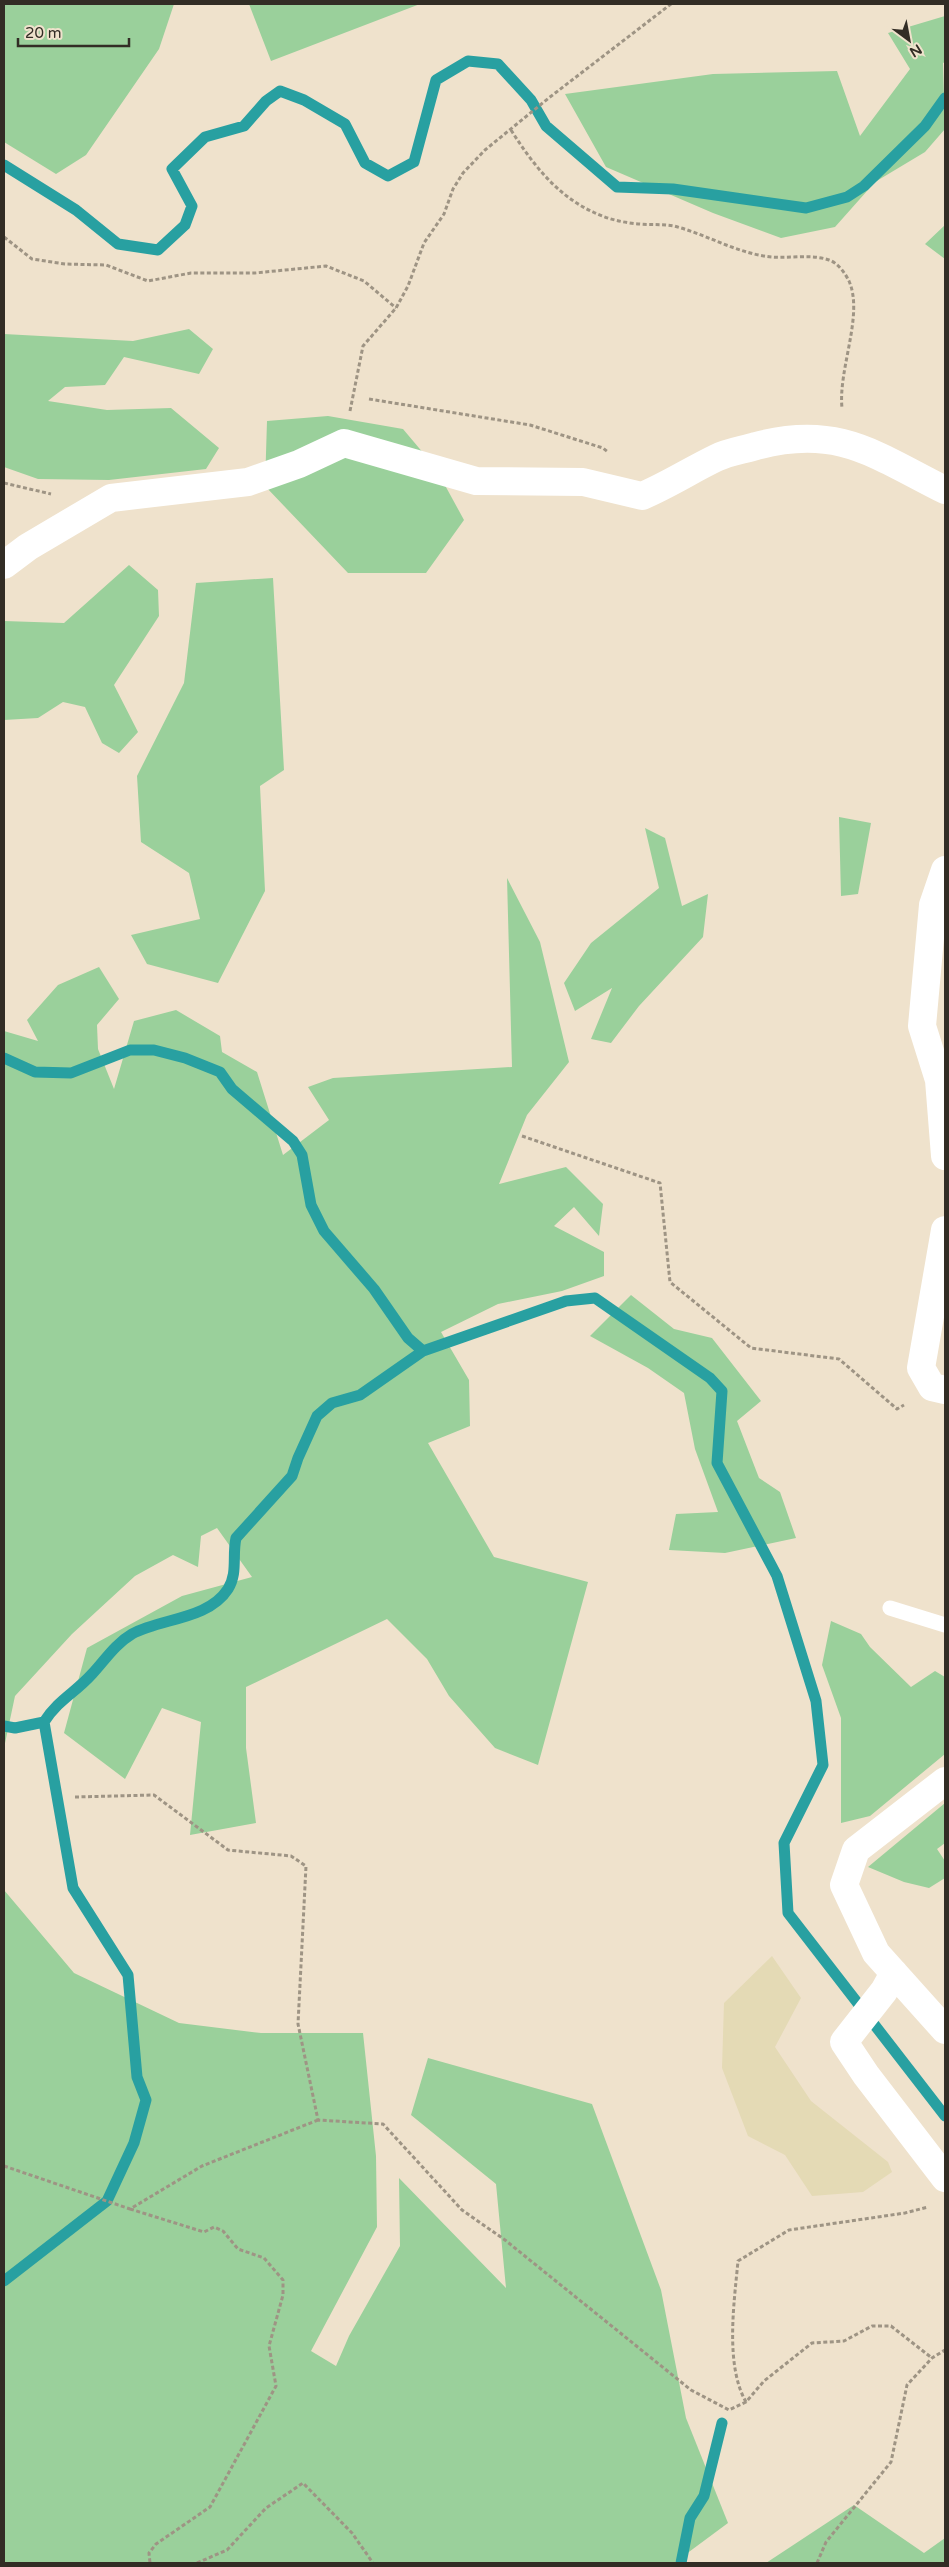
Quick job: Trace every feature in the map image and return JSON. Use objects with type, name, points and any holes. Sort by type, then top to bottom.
[{"type":"street","points":[[4,565],[28,547],[111,498],[248,482],[299,464],[344,443],[476,481],[583,482],[642,496],[718,457],[778,440],[810,437],[853,445],[945,490]]},
{"type":"street","points":[[945,870],[933,905],[922,1026],[939,1080],[945,1156]]},
{"type":"street","points":[[938,1389],[921,1368],[945,1230]]},
{"type":"street","points":[[945,1781],[856,1850],[844,1885],[876,1953],[945,2030]]},
{"type":"street","points":[[894,1973],[844,2042],[866,2075],[945,2178]]},
{"type":"lane","points":[[890,1608],[945,1625]]},
{"type":"path","points":[[344,443],[362,346],[396,308],[408,286],[424,242],[444,214],[458,181],[485,150],[550,96],[671,4]]},
{"type":"path","points":[[511,130],[534,164],[550,183],[570,199],[591,212],[624,222],[672,226],[751,253],[786,258],[821,258],[831,260],[838,266],[850,282],[855,302],[842,375],[841,405],[853,445]]},
{"type":"path","points":[[4,237],[32,259],[65,264],[106,265],[148,281],[191,273],[255,273],[326,266],[364,281],[396,308]]},
{"type":"path","points":[[369,399],[530,425],[603,448],[610,454]]},
{"type":"path","points":[[522,1136],[660,1183],[670,1282],[751,1348],[839,1359],[897,1409],[938,1389]]},
{"type":"path","points":[[75,1797],[154,1795],[228,1850],[291,1856],[306,1866],[298,2024],[318,2120]]},
{"type":"path","points":[[130,2209],[202,2166],[318,2120],[383,2124],[462,2210],[513,2246],[690,2390],[729,2410],[746,2402],[764,2381],[812,2343],[844,2341],[872,2326],[891,2326],[932,2358]]},
{"type":"path","points":[[4,2166],[204,2232],[214,2227],[223,2231],[238,2248],[264,2258],[283,2280],[284,2295],[269,2346],[276,2386],[210,2507],[156,2544],[149,2553],[150,2563]]},
{"type":"path","points":[[746,2402],[739,2389],[734,2363],[734,2307],[738,2261],[789,2230],[905,2213],[937,2205]]},
{"type":"path","points":[[817,2563],[826,2542],[892,2462],[907,2386],[932,2358],[945,2350]]},
{"type":"path","points":[[197,2563],[227,2550],[266,2508],[303,2483],[352,2533],[373,2563]]},
{"type":"green space","points":[[4,4],[174,4],[159,49],[86,155],[56,174],[4,142]]},
{"type":"green space","points":[[249,4],[420,4],[271,61]]},
{"type":"green space","points":[[945,16],[945,62],[943,63],[945,129],[925,152],[875,182],[835,227],[781,238],[713,213],[606,167],[565,94],[713,74],[837,71],[860,136],[910,69],[888,33]]},
{"type":"green space","points":[[945,225],[945,259],[925,244]]},
{"type":"green space","points":[[189,329],[213,349],[199,374],[124,357],[105,385],[65,387],[48,401],[107,410],[171,408],[219,448],[206,469],[109,480],[38,479],[4,467],[4,334],[133,341]]},
{"type":"green space","points":[[328,416],[403,429],[435,467],[464,520],[426,573],[348,573],[265,486],[267,421]]},
{"type":"green space","points":[[129,565],[158,590],[159,616],[114,685],[138,732],[119,753],[102,743],[85,707],[63,702],[38,718],[4,720],[4,621],[64,623]]},
{"type":"green space","points":[[273,578],[284,770],[260,786],[265,891],[218,983],[147,964],[131,935],[200,919],[189,873],[141,842],[137,776],[184,683],[196,583]]},
{"type":"green space","points":[[839,817],[871,823],[858,894],[841,896]]},
{"type":"green space","points":[[645,828],[665,838],[682,906],[708,894],[703,937],[639,1006],[611,1043],[591,1039],[612,988],[575,1011],[564,983],[591,943],[659,888]]},
{"type":"green space","points":[[507,878],[540,942],[569,1062],[527,1115],[499,1184],[566,1167],[603,1204],[599,1236],[574,1207],[554,1226],[604,1252],[604,1276],[562,1291],[498,1304],[441,1332],[469,1380],[470,1426],[428,1443],[494,1557],[588,1582],[538,1765],[495,1748],[449,1696],[427,1659],[387,1619],[246,1687],[246,1748],[256,1823],[190,1835],[201,1722],[162,1708],[125,1779],[64,1733],[87,1648],[182,1596],[252,1577],[217,1528],[201,1536],[198,1567],[173,1555],[135,1576],[72,1634],[15,1696],[4,1748],[4,1031],[38,1041],[27,1020],[58,985],[99,967],[119,999],[97,1025],[98,1049],[114,1089],[134,1021],[176,1010],[220,1036],[222,1052],[257,1072],[283,1155],[329,1120],[308,1087],[333,1078],[512,1067]]},
{"type":"green space","points":[[631,1295],[674,1329],[712,1338],[761,1401],[737,1421],[759,1478],[780,1492],[796,1538],[725,1553],[669,1550],[676,1514],[718,1512],[695,1449],[684,1393],[648,1368],[590,1336]]},
{"type":"green space","points":[[831,1621],[861,1634],[870,1647],[911,1687],[935,1671],[945,1677],[945,1754],[870,1816],[841,1823],[841,1718],[822,1665]]},
{"type":"green space","points":[[945,1803],[945,1843],[937,1849],[945,1861],[945,1878],[929,1888],[904,1882],[868,1867]]},
{"type":"green space","points":[[4,1890],[74,1973],[179,2023],[261,2033],[363,2033],[376,2156],[377,2227],[311,2351],[336,2366],[349,2336],[400,2246],[399,2178],[506,2288],[496,2184],[411,2115],[428,2058],[592,2104],[661,2290],[686,2418],[728,2523],[674,2563],[4,2563]]},
{"type":"green space","points":[[854,2505],[924,2553],[945,2538],[945,2563],[766,2563]]},
{"type":"sand","points":[[772,1956],[801,1998],[775,2047],[811,2101],[888,2162],[892,2172],[863,2192],[812,2196],[785,2155],[748,2136],[722,2068],[724,2003]]},
{"type":"waterway","points":[[4,165],[76,210],[118,244],[158,250],[185,225],[192,206],[172,169],[205,137],[244,126],[266,101],[280,91],[304,100],[345,124],[365,163],[388,176],[414,162],[436,80],[468,61],[498,64],[531,100],[546,126],[617,187],[673,189],[806,208],[847,197],[864,186],[925,126],[945,98]]},
{"type":"waterway","points":[[4,1058],[35,1072],[71,1073],[130,1050],[154,1050],[185,1058],[220,1072],[232,1089],[293,1141],[302,1155],[311,1205],[324,1231],[374,1289],[408,1338],[423,1351]]},
{"type":"waterway","points":[[4,1726],[15,1728],[44,1722],[55,1707],[86,1681],[115,1647],[126,1638],[144,1629],[196,1613],[209,1607],[219,1599],[228,1589],[233,1577],[236,1538],[292,1476],[317,1416],[332,1403],[360,1395],[423,1351],[566,1301],[595,1298],[710,1378],[722,1391],[717,1463],[777,1576],[816,1701],[823,1765],[784,1843],[788,1913],[945,2116]]},
{"type":"waterway","points":[[4,2281],[107,2201],[134,2143],[146,2100],[137,2077],[128,1975],[73,1888],[44,1722]]},
{"type":"waterway","points":[[681,2563],[690,2518],[704,2496],[722,2423]]}]
